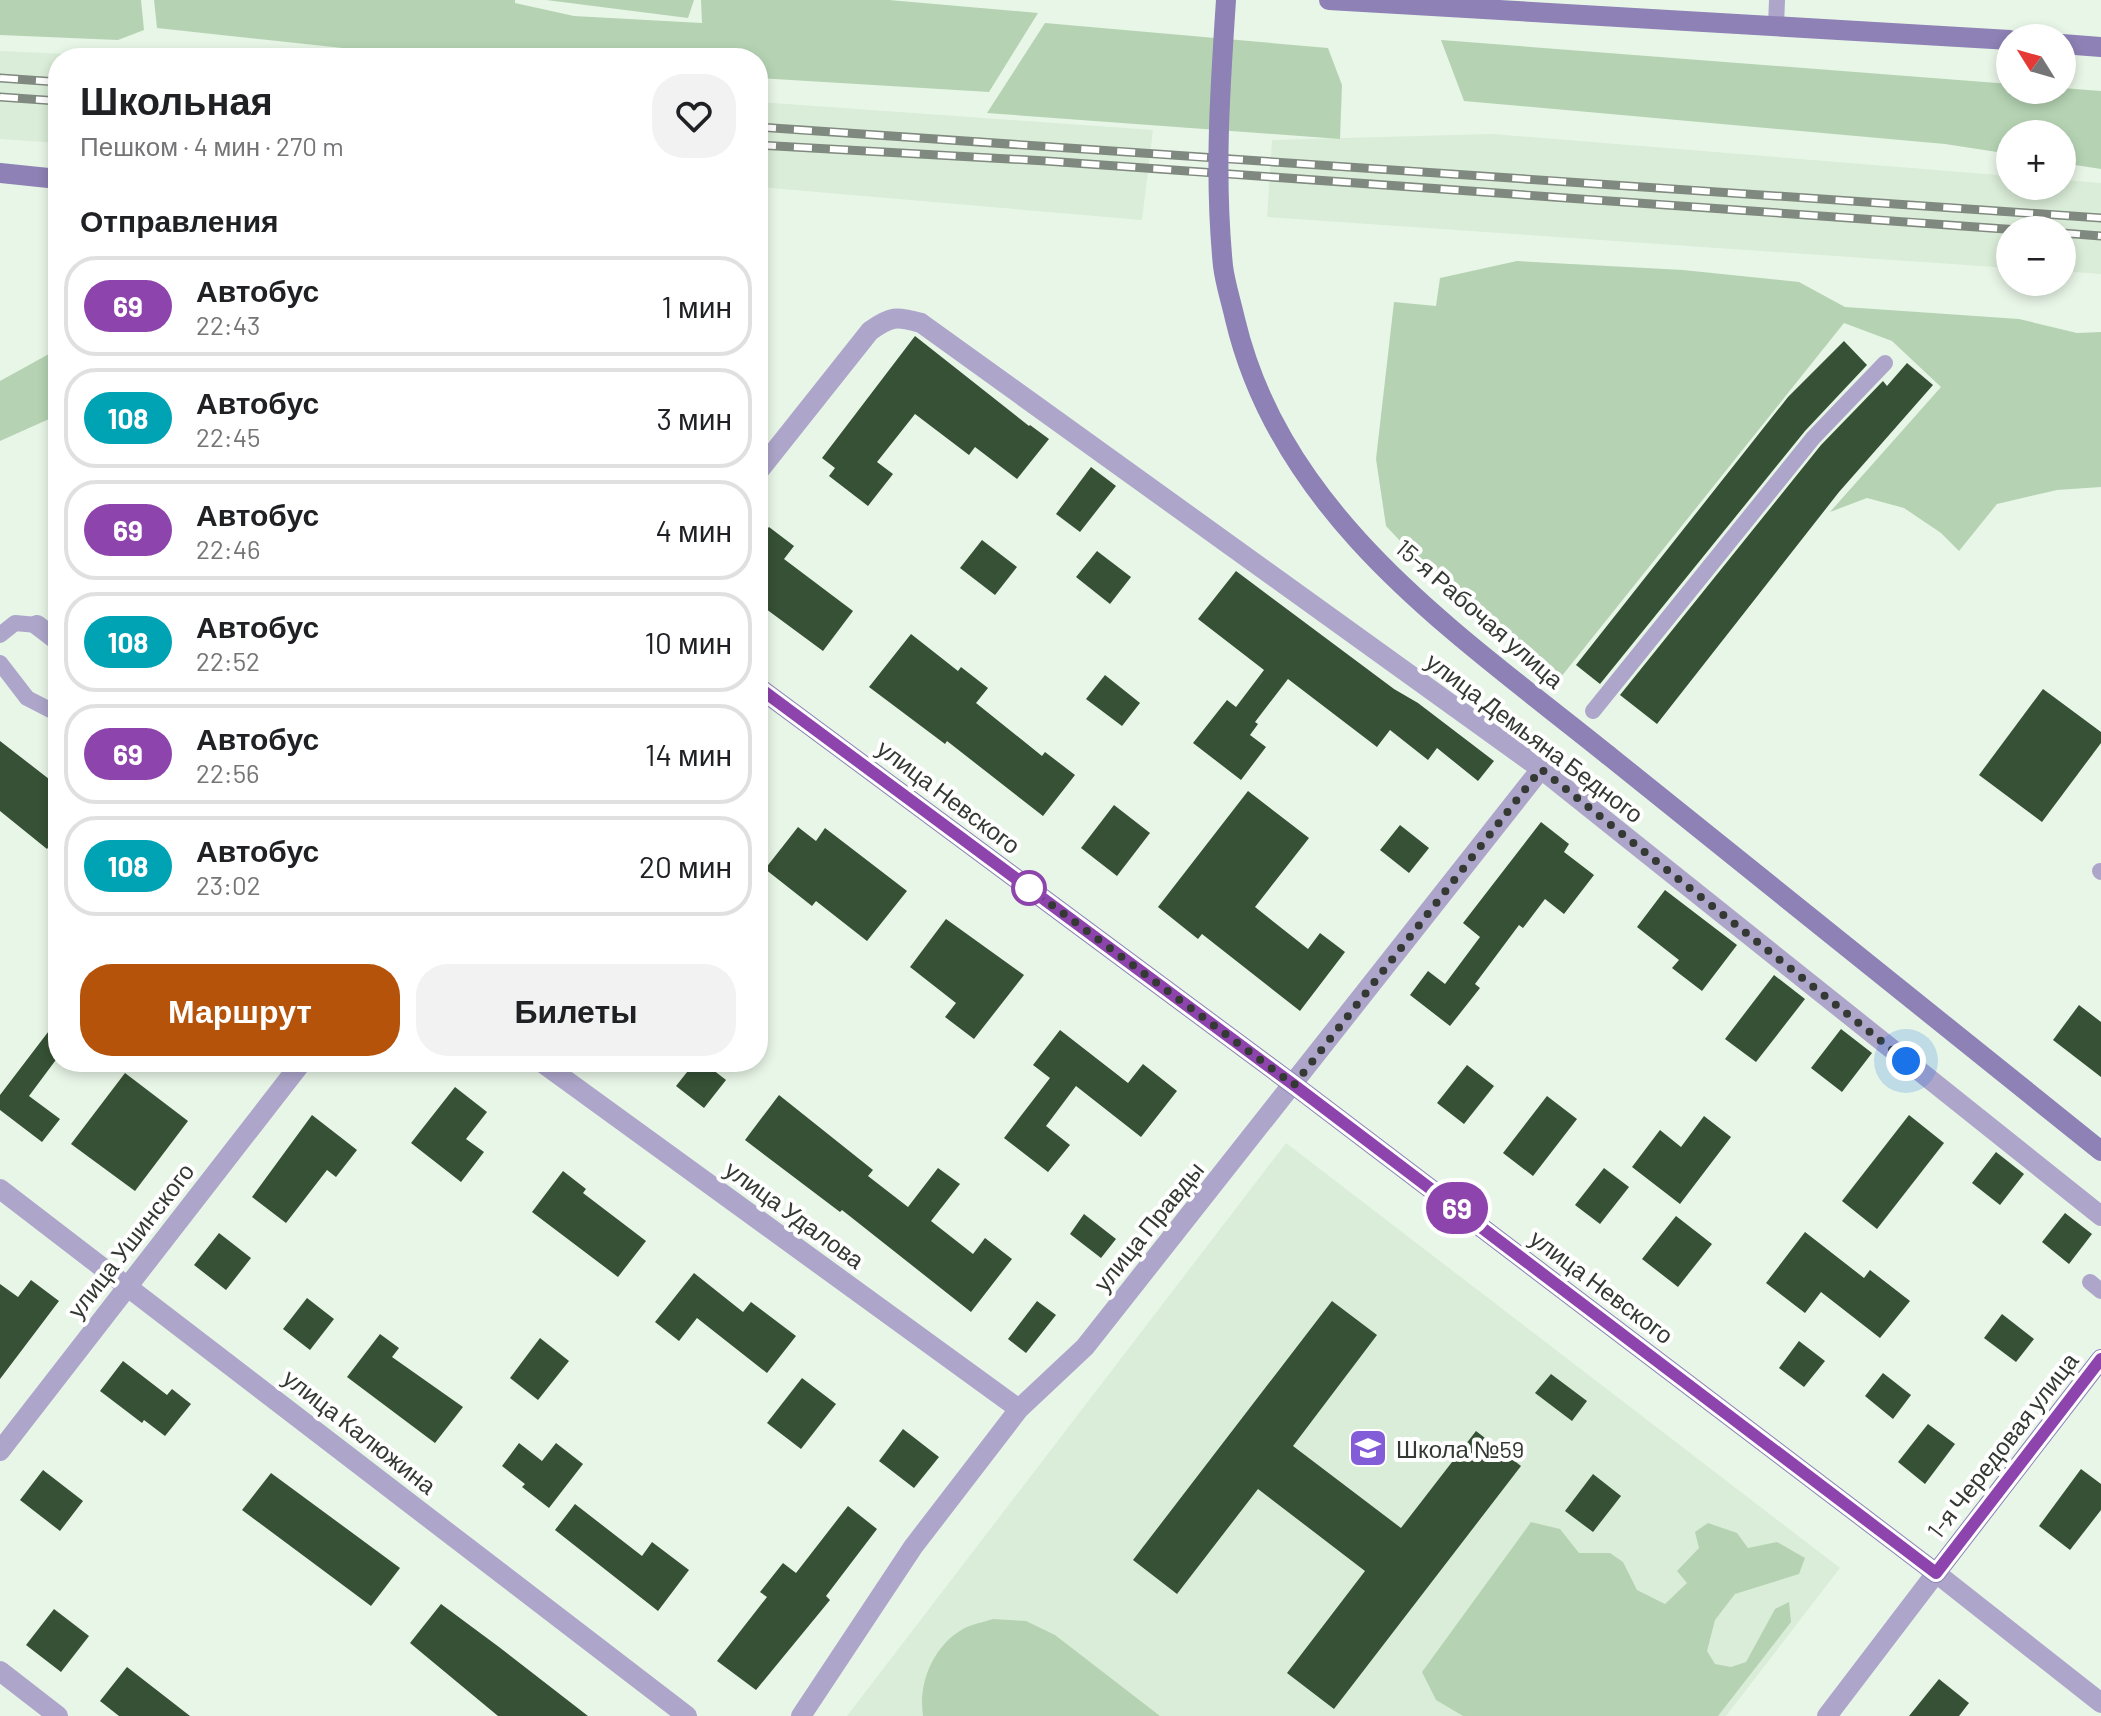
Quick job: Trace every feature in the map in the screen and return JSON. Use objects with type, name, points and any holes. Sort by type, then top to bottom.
[{"type":"main road","name":"15-я Рабочая улица","points":[[1226,0],[1217,145],[1223,268],[1243,352],[1266,411],[1297,465],[1355,538],[1433,615],[1608,755]]},
{"type":"main road","points":[[1329,0],[1602,8],[1776,26],[1996,39]]},
{"type":"main road","points":[[2076,45],[2101,47]]},
{"type":"main road","points":[[0,173],[48,178]]},
{"type":"main road","name":"улица Невского","points":[[768,694],[1294,1085],[1936,1573]]},
{"type":"main road","name":"улица Демьяна Бедного","points":[[1608,755],[2101,1151]]},
{"type":"main road","name":"1-я Чередовая улица","points":[[1936,1573],[2101,1359]]},
{"type":"street","name":"улица Демьяна Бедного","points":[[768,459],[870,331],[887,319],[902,317],[921,323],[1546,763],[2101,1216]]},
{"type":"street","points":[[37,625],[48,633]]},
{"type":"street","name":"улица Правды","points":[[801,1716],[913,1547],[1019,1409],[1085,1347],[1546,763]]},
{"type":"street","name":"улица Ушинского","points":[[0,1451],[294,1072]]},
{"type":"street","name":"улица Удалова","points":[[555,1072],[1019,1409]]},
{"type":"street","name":"улица Калюжина","points":[[0,1189],[687,1716]]},
{"type":"street","name":"улица Невского","points":[[1936,1573],[2101,1703]]},
{"type":"street","name":"1-я Чередовая улица","points":[[1827,1716],[1936,1573]]},
{"type":"street","points":[[0,1671],[58,1716]]},
{"type":"lane","points":[[1776,26],[1777,0]]},
{"type":"lane","points":[[1593,711],[1813,438],[1885,363]]},
{"type":"lane","points":[[0,635],[15,623],[37,625]]},
{"type":"lane","points":[[0,663],[27,698],[48,709]]},
{"type":"shaded area","points":[[0,0],[141,0],[144,30],[118,40],[0,35]]},
{"type":"shaded area","points":[[154,0],[515,0],[515,3],[574,16],[702,23],[701,0],[889,0],[1038,13],[989,92],[768,79],[768,48],[343,48],[157,28]]},
{"type":"shaded area","points":[[546,0],[694,0],[688,18]]},
{"type":"shaded area","points":[[1045,23],[1328,48],[1342,85],[1340,139],[987,113]]},
{"type":"shaded area","points":[[1441,40],[1996,83],[1996,104],[2076,104],[2076,89],[2101,91],[2101,169],[2076,165],[2076,120],[1996,120],[1996,152],[1945,144],[1464,101]]},
{"type":"shaded area","points":[[0,51],[48,53],[48,142],[0,139]]},
{"type":"shaded area","points":[[768,103],[1153,130],[1142,220],[768,188]]},
{"type":"shaded area","points":[[1492,134],[1996,175],[1996,200],[2076,200],[2076,181],[2101,183],[2101,274],[2076,272],[2076,216],[1996,216],[1996,267],[1267,217],[1272,140]]},
{"type":"shaded area","points":[[1517,261],[1683,270],[1799,282],[1845,307],[2019,319],[2077,333],[2101,332],[2101,487],[2057,490],[1997,504],[1959,551],[1941,533],[1904,508],[1867,498],[1830,512],[1941,387],[1892,341],[1844,323],[1561,677],[1544,667],[1386,526],[1376,459],[1394,302],[1436,306],[1440,278]]},
{"type":"shaded area","points":[[48,355],[48,419],[0,441],[0,381]]},
{"type":"shaded area","name":"Школа №59","points":[[1286,1143],[1840,1568],[1726,1716],[847,1716]]},
{"type":"shaded area","points":[[1531,1522],[1560,1529],[1579,1553],[1610,1553],[1623,1562],[1637,1590],[1665,1604],[1687,1583],[1677,1571],[1699,1548],[1695,1532],[1708,1523],[1737,1533],[1748,1548],[1777,1542],[1805,1558],[1799,1574],[1735,1594],[1715,1620],[1707,1651],[1715,1664],[1731,1667],[1746,1662],[1775,1609],[1789,1602],[1791,1622],[1718,1716],[1463,1716],[1436,1700],[1422,1672]]},
{"type":"shaded area","points":[[993,1619],[1026,1621],[1055,1635],[1160,1716],[923,1716],[926,1678],[943,1645],[963,1629]]},
{"type":"building","points":[[915,336],[1049,439],[1017,479],[975,447],[969,455],[915,414],[877,462],[893,474],[868,506],[829,476],[835,468],[822,458]]},
{"type":"building","points":[[1844,341],[1867,365],[1805,431],[1600,684],[1576,665],[1788,397]]},
{"type":"building","points":[[1907,363],[1933,385],[1839,492],[1657,724],[1620,695],[1821,445],[1883,381],[1887,386]]},
{"type":"building","points":[[1091,467],[1116,486],[1080,532],[1056,514]]},
{"type":"building","points":[[768,528],[794,546],[784,559],[853,611],[823,651],[768,610]]},
{"type":"building","points":[[982,540],[1017,567],[995,595],[960,568]]},
{"type":"building","points":[[1097,551],[1131,577],[1110,604],[1076,577]]},
{"type":"building","points":[[1236,571],[1494,761],[1478,781],[1437,748],[1428,760],[1390,730],[1377,747],[1288,679],[1255,722],[1258,724],[1250,735],[1266,747],[1241,780],[1193,743],[1227,700],[1236,707],[1264,670],[1198,619]]},
{"type":"building","points":[[911,634],[958,671],[961,667],[988,688],[976,703],[1042,756],[1045,752],[1075,775],[1043,816],[947,741],[945,744],[869,687]]},
{"type":"building","points":[[1105,675],[1140,703],[1122,726],[1086,699]]},
{"type":"building","points":[[2043,689],[2101,732],[2101,743],[2042,822],[1979,775]]},
{"type":"building","points":[[0,741],[48,778],[47,849],[0,811]]},
{"type":"building","points":[[1248,791],[1309,838],[1255,907],[1308,949],[1320,933],[1345,952],[1300,1011],[1202,934],[1198,939],[1158,907]]},
{"type":"building","points":[[1114,805],[1150,833],[1117,876],[1081,848]]},
{"type":"building","points":[[1541,822],[1569,844],[1564,852],[1594,875],[1564,914],[1545,899],[1523,928],[1519,925],[1475,984],[1480,988],[1450,1026],[1410,995],[1428,971],[1445,984],[1480,937],[1463,923]]},
{"type":"building","points":[[1400,825],[1429,848],[1409,873],[1380,850]]},
{"type":"building","points":[[798,827],[816,841],[825,828],[907,891],[867,941],[816,901],[812,906],[768,871],[768,865]]},
{"type":"building","points":[[1665,890],[1737,945],[1702,991],[1672,968],[1679,960],[1637,927]]},
{"type":"building","points":[[946,919],[1024,975],[974,1039],[945,1017],[956,1003],[910,967]]},
{"type":"building","points":[[1774,975],[1805,999],[1756,1062],[1725,1039]]},
{"type":"building","points":[[2079,1005],[2101,1022],[2101,1077],[2053,1040]]},
{"type":"building","points":[[1841,1029],[1872,1053],[1842,1092],[1811,1068]]},
{"type":"building","points":[[1060,1030],[1128,1083],[1143,1064],[1177,1091],[1141,1137],[1076,1086],[1046,1126],[1070,1145],[1048,1172],[1004,1138],[1050,1078],[1033,1065]]},
{"type":"building","points":[[48,1032],[48,1070],[29,1096],[60,1119],[42,1142],[0,1110],[0,1095]]},
{"type":"building","points":[[1467,1065],[1494,1086],[1464,1124],[1437,1103]]},
{"type":"building","points":[[687,1072],[716,1072],[726,1080],[704,1108],[676,1086]]},
{"type":"building","points":[[125,1073],[188,1121],[135,1191],[71,1144]]},
{"type":"building","points":[[455,1087],[487,1112],[466,1139],[484,1152],[461,1182],[411,1143]]},
{"type":"building","points":[[779,1095],[873,1170],[868,1176],[908,1207],[938,1168],[960,1184],[931,1221],[973,1254],[985,1238],[1012,1259],[971,1312],[842,1210],[840,1212],[745,1140]]},
{"type":"building","points":[[1547,1096],[1577,1119],[1533,1176],[1503,1153]]},
{"type":"building","points":[[312,1115],[357,1150],[336,1177],[327,1170],[286,1223],[252,1197]]},
{"type":"building","points":[[1909,1115],[1944,1143],[1877,1229],[1842,1201]]},
{"type":"building","points":[[1704,1116],[1731,1137],[1680,1204],[1632,1167],[1660,1130],[1681,1147]]},
{"type":"building","points":[[1996,1152],[2024,1174],[2000,1205],[1972,1183]]},
{"type":"building","points":[[1604,1168],[1629,1187],[1600,1224],[1575,1205]]},
{"type":"building","points":[[563,1171],[586,1189],[583,1193],[646,1241],[618,1277],[532,1212]]},
{"type":"building","points":[[2065,1213],[2092,1234],[2069,1264],[2042,1242]]},
{"type":"building","points":[[1084,1214],[1116,1239],[1101,1258],[1070,1234]]},
{"type":"building","points":[[1676,1216],[1712,1244],[1678,1287],[1642,1259]]},
{"type":"building","points":[[1805,1232],[1864,1278],[1870,1270],[1910,1301],[1880,1338],[1821,1292],[1805,1313],[1766,1283]]},
{"type":"building","points":[[219,1233],[251,1258],[226,1290],[194,1265]]},
{"type":"building","points":[[694,1273],[743,1312],[751,1302],[796,1336],[767,1373],[697,1318],[679,1341],[655,1322]]},
{"type":"building","points":[[31,1280],[59,1301],[0,1379],[0,1284],[18,1297]]},
{"type":"building","points":[[307,1298],[334,1319],[310,1350],[283,1329]]},
{"type":"building","points":[[1037,1301],[1056,1315],[1026,1353],[1008,1339]]},
{"type":"building","points":[[1332,1301],[1377,1335],[1293,1446],[1401,1528],[1476,1431],[1521,1466],[1334,1709],[1287,1673],[1365,1571],[1258,1489],[1177,1594],[1133,1560]]},
{"type":"building","points":[[2002,1314],[2034,1339],[2016,1362],[1984,1338]]},
{"type":"building","points":[[380,1334],[399,1348],[392,1357],[463,1407],[435,1443],[347,1377]]},
{"type":"building","points":[[540,1338],[569,1361],[538,1400],[510,1378]]},
{"type":"building","points":[[1799,1341],[1825,1361],[1804,1387],[1779,1368]]},
{"type":"building","points":[[123,1361],[167,1395],[172,1389],[191,1404],[165,1436],[144,1420],[142,1423],[100,1391]]},
{"type":"building","points":[[1883,1373],[1911,1395],[1893,1419],[1865,1396]]},
{"type":"building","points":[[1551,1374],[1587,1401],[1572,1421],[1535,1393]]},
{"type":"building","points":[[802,1378],[836,1404],[801,1449],[767,1423]]},
{"type":"building","points":[[1928,1424],[1955,1444],[1925,1484],[1898,1462]]},
{"type":"building","points":[[903,1429],[939,1457],[914,1488],[879,1461]]},
{"type":"building","points":[[519,1443],[542,1461],[556,1443],[583,1464],[549,1508],[502,1466]]},
{"type":"building","points":[[2081,1469],[2101,1484],[2101,1510],[2070,1550],[2039,1526]]},
{"type":"building","points":[[43,1470],[83,1501],[60,1531],[20,1500]]},
{"type":"building","points":[[271,1473],[400,1568],[371,1606],[242,1510]]},
{"type":"building","points":[[1593,1474],[1621,1496],[1593,1532],[1565,1511]]},
{"type":"building","points":[[575,1504],[642,1556],[652,1542],[689,1570],[658,1611],[555,1530]]},
{"type":"building","points":[[848,1506],[877,1529],[826,1596],[830,1600],[756,1690],[717,1661],[767,1597],[760,1592],[783,1563],[796,1573]]},
{"type":"building","points":[[441,1604],[588,1716],[498,1716],[410,1643]]},
{"type":"building","points":[[54,1609],[89,1636],[61,1672],[26,1645]]},
{"type":"building","points":[[127,1667],[190,1716],[119,1716],[100,1701]]},
{"type":"building","points":[[1939,1679],[1969,1703],[1959,1716],[1909,1716]]},
{"type":"railway","points":[[0,78],[48,81]]},
{"type":"railway","points":[[0,97],[48,100]]},
{"type":"railway","points":[[768,128],[2101,218]]},
{"type":"railway","points":[[768,146],[1046,161],[1996,228]]},
{"type":"railway","points":[[2076,234],[2101,236]]},
{"type":"bus line","name":"69","points":[[768,694],[1294,1085],[1936,1573],[2101,1359]]},
{"type":"place","name":"Школа №59","points":[[1368,1448]]},
{"type":"route","points":[[1029,888],[1294,1085],[1541,769],[1906,1061]]}]
